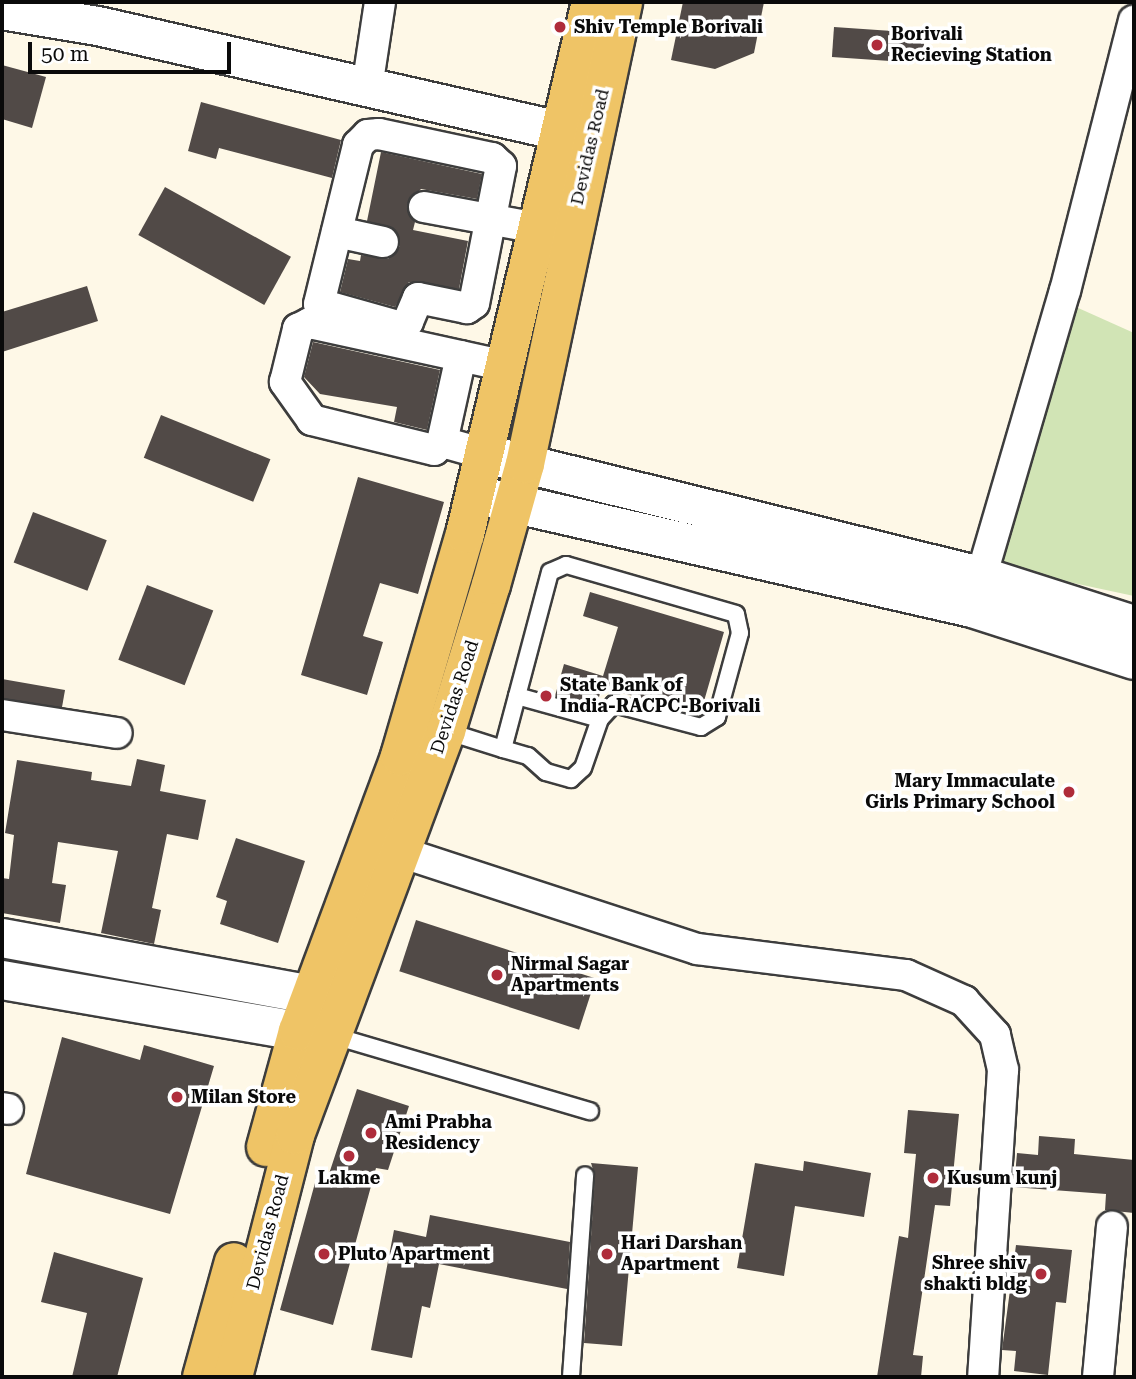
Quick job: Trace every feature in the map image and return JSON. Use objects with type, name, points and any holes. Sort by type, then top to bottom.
[{"type":"main road","name":"Devidas Road","points":[[202,1377],[315,1033],[400,852],[446,731],[514,504],[525,464],[576,135],[591,2]]},
{"type":"main road","name":"Devidas Road","points":[[233,1377],[315,1033],[312,995],[400,756],[485,454],[537,228],[576,135],[624,2]]},
{"type":"street","points":[[368,88],[380,2]]},
{"type":"street","points":[[2,10],[98,14],[368,88],[576,135]]},
{"type":"street","points":[[976,592],[1128,65],[1134,21]]},
{"type":"street","points":[[368,135],[492,158],[501,166],[491,219],[474,303],[467,308],[418,298],[408,322],[401,327],[318,304],[358,145],[368,135]]},
{"type":"street","points":[[424,207],[537,228]]},
{"type":"street","points":[[337,232],[383,242]]},
{"type":"street","points":[[461,356],[442,442],[434,450],[312,421],[285,382],[298,329],[310,323],[461,356],[505,366]]},
{"type":"street","points":[[442,442],[976,592],[1134,660]]},
{"type":"street","points":[[474,495],[1134,625]]},
{"type":"street","points":[[2,715],[117,733]]},
{"type":"street","points":[[400,852],[697,949],[906,975],[964,1001],[995,1035],[1003,1070],[984,1377]]},
{"type":"street","points":[[2,938],[312,995]]},
{"type":"street","points":[[2,980],[315,1033]]},
{"type":"street","points":[[1098,1377],[1112,1227]]},
{"type":"lane","points":[[446,731],[503,749],[528,756],[545,772],[572,779],[583,768],[600,719],[614,704],[701,727],[717,717],[740,633],[736,614],[566,565],[550,572],[503,749]]},
{"type":"lane","points":[[517,696],[600,719]]},
{"type":"lane","points":[[315,1033],[590,1111]]},
{"type":"lane","points":[[571,1377],[585,1175]]},
{"type":"green space","points":[[1076,307],[1134,333],[1134,596],[999,567]]},
{"type":"building","points":[[683,2],[764,2],[754,53],[715,69],[671,60]]},
{"type":"building","name":"Borivali Recieving Station","points":[[834,27],[925,33],[923,63],[832,57]]},
{"type":"building","points":[[2,65],[46,77],[32,128],[2,119]]},
{"type":"building","points":[[201,102],[341,140],[332,178],[219,148],[216,159],[188,151]]},
{"type":"building","points":[[381,152],[482,174],[477,199],[421,189],[407,204],[415,222],[413,230],[468,241],[459,289],[409,282],[395,307],[340,292],[348,259],[360,261],[361,255],[388,259],[400,246],[394,229],[367,221]]},
{"type":"building","points":[[165,187],[291,257],[264,305],[138,235]]},
{"type":"building","points":[[87,286],[98,321],[2,352],[2,312]]},
{"type":"building","points":[[313,342],[440,370],[427,430],[394,422],[397,407],[320,394],[304,377]]},
{"type":"building","points":[[161,415],[270,459],[253,502],[144,458]]},
{"type":"building","points":[[358,477],[444,502],[418,594],[380,583],[363,636],[383,642],[367,695],[301,675]]},
{"type":"building","points":[[33,512],[107,540],[87,591],[14,562]]},
{"type":"building","points":[[147,585],[213,610],[185,685],[118,660]]},
{"type":"building","points":[[590,592],[724,632],[700,715],[602,687],[596,707],[555,696],[564,664],[603,676],[618,627],[583,616]]},
{"type":"building","points":[[2,679],[65,690],[62,709],[2,698]]},
{"type":"building","points":[[137,759],[165,765],[160,791],[206,800],[198,840],[167,834],[152,908],[161,910],[154,944],[101,933],[118,851],[58,842],[52,883],[66,885],[60,923],[2,913],[2,878],[9,879],[14,835],[5,833],[17,760],[92,772],[91,780],[131,786]]},
{"type":"building","points":[[236,838],[305,861],[278,943],[220,924],[227,901],[216,897]]},
{"type":"building","name":"Nirmal Sagar Apartments","points":[[416,920],[596,978],[579,1030],[399,971]]},
{"type":"building","points":[[62,1037],[140,1060],[144,1045],[214,1066],[170,1214],[26,1174]]},
{"type":"building","points":[[357,1089],[409,1106],[388,1170],[376,1168],[333,1325],[280,1310],[315,1183],[325,1186]]},
{"type":"building","points":[[908,1110],[959,1114],[950,1206],[935,1205],[913,1355],[923,1356],[921,1377],[877,1377],[899,1236],[908,1238],[916,1154],[904,1153]]},
{"type":"building","points":[[1039,1136],[1075,1139],[1074,1154],[1134,1160],[1134,1213],[1105,1210],[1106,1194],[1014,1187],[1017,1153],[1038,1155]]},
{"type":"building","points":[[804,1161],[871,1173],[864,1217],[795,1206],[784,1276],[737,1268],[755,1163],[803,1171]]},
{"type":"building","name":"Hari Darshan Apartment","points":[[591,1163],[638,1167],[622,1346],[584,1343],[595,1176]]},
{"type":"building","points":[[430,1215],[570,1242],[567,1289],[439,1264],[430,1308],[422,1306],[412,1358],[371,1350],[394,1230],[426,1237]]},
{"type":"building","points":[[1016,1245],[1072,1250],[1066,1303],[1056,1302],[1048,1375],[1014,1371],[1016,1351],[1002,1350]]},
{"type":"building","points":[[54,1252],[143,1278],[117,1377],[72,1377],[87,1313],[41,1302]]},
{"type":"place","name":"Shiv Temple Borivali","points":[[560,27]]},
{"type":"place","name":"Borivali Recieving Station","points":[[877,45]]},
{"type":"place","name":"State Bank of India-RACPC-Borivali","points":[[546,696]]},
{"type":"place","name":"Mary Immaculate Girls Primary School","points":[[1069,792]]},
{"type":"place","name":"Nirmal Sagar Apartments","points":[[497,975]]},
{"type":"place","name":"Milan Store","points":[[177,1097]]},
{"type":"place","name":"Ami Prabha Residency","points":[[371,1133]]},
{"type":"place","name":"Lakme","points":[[349,1156]]},
{"type":"place","name":"Kusum kunj","points":[[933,1178]]},
{"type":"place","name":"Pluto Apartment","points":[[324,1254]]},
{"type":"place","name":"Hari Darshan Apartment","points":[[607,1254]]},
{"type":"place","name":"Shree shiv shakti bldg","points":[[1041,1274]]}]
